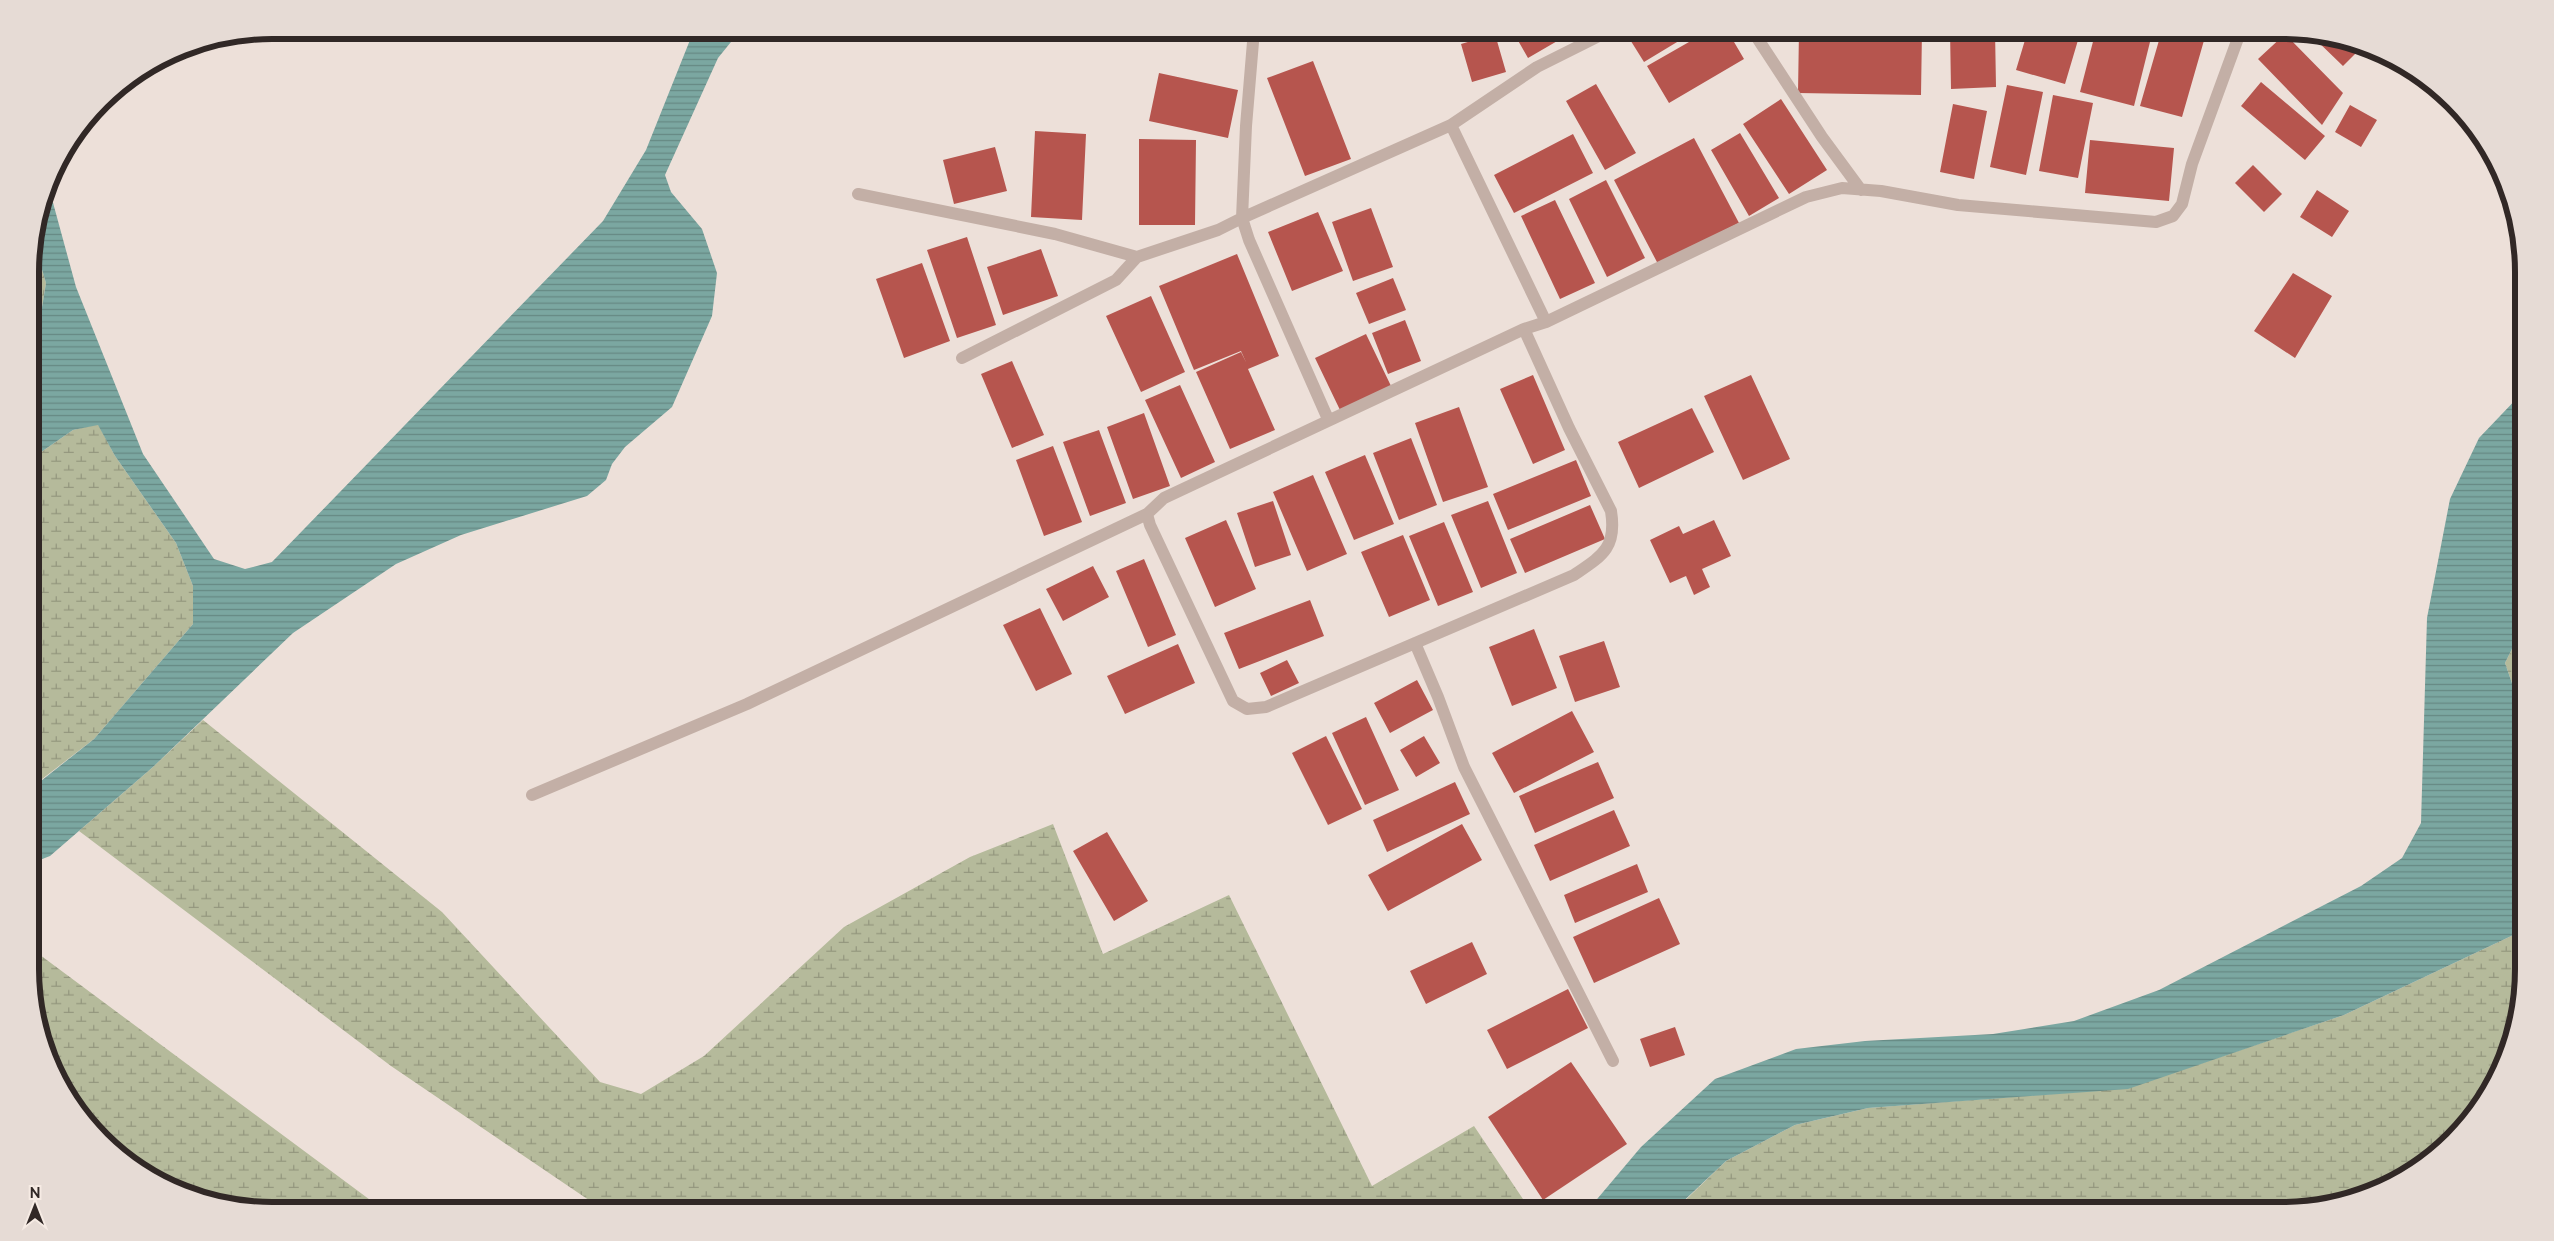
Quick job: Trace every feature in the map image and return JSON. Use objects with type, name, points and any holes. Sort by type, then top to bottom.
[{"type":"street","points":[[1253,39],[1246,126],[1242,218],[1249,240],[1328,420]]},
{"type":"street","points":[[962,358],[1116,280],[1137,257],[1218,230],[1451,125],[1537,67],[1593,39]]},
{"type":"street","points":[[1758,39],[1822,137],[1861,190]]},
{"type":"street","points":[[532,795],[746,704],[1147,514],[1164,498],[1524,329],[1546,322],[1806,197],[1842,188],[1881,191],[1958,205],[2156,222],[2173,216],[2182,204],[2192,164],[2239,39]]},
{"type":"street","points":[[1451,125],[1546,322]]},
{"type":"street","points":[[858,194],[1046,232],[1137,257]]},
{"type":"street","points":[[1147,514],[1150,525],[1233,701],[1248,709],[1266,707],[1574,575],[1604,556],[1611,540],[1614,526],[1611,511],[1569,428],[1524,329]]},
{"type":"street","points":[[1415,643],[1438,696],[1464,767],[1612,1061]]},
{"type":"green space","points":[[39,260],[46,283],[42,307],[39,309]]},
{"type":"green space","points":[[98,424],[115,456],[176,543],[193,586],[193,624],[94,739],[39,781],[39,453],[73,430]]},
{"type":"green space","points":[[2513,647],[2515,647],[2515,688],[2513,686],[2505,663]]},
{"type":"green space","points":[[203,720],[442,912],[600,1082],[641,1094],[704,1056],[844,927],[970,857],[1053,824],[1103,954],[1229,895],[1372,1186],[1474,1126],[1525,1202],[592,1202],[391,1066],[79,831],[153,767]]},
{"type":"green space","points":[[2515,934],[2515,985],[2511,1015],[2498,1059],[2476,1099],[2458,1123],[2436,1145],[2399,1171],[2372,1185],[2357,1190],[2328,1198],[2298,1202],[1683,1202],[1726,1161],[1795,1125],[1868,1108],[2128,1088],[2344,1015]]},
{"type":"green space","points":[[39,954],[373,1202],[256,1202],[226,1198],[182,1185],[142,1163],[118,1145],[96,1123],[78,1099],[56,1059],[43,1015],[39,985]]},
{"type":"water","points":[[690,39],[733,39],[718,58],[665,175],[671,192],[702,229],[717,273],[712,316],[672,407],[625,447],[612,464],[606,480],[587,496],[461,535],[396,564],[293,633],[153,767],[50,856],[39,860],[39,782],[94,739],[193,624],[193,586],[176,543],[115,456],[98,425],[73,430],[39,453],[39,309],[42,307],[46,283],[39,256],[43,226],[51,196],[76,287],[143,454],[214,559],[245,569],[272,562],[603,221],[646,150]]},
{"type":"water","points":[[2515,400],[2515,647],[2513,647],[2505,663],[2515,688],[2515,934],[2344,1015],[2128,1089],[1868,1108],[1795,1125],[1726,1161],[1683,1202],[1595,1202],[1641,1147],[1715,1079],[1796,1049],[1865,1041],[1993,1034],[2074,1021],[2159,990],[2361,886],[2402,858],[2421,823],[2427,618],[2450,499],[2479,438]]},
{"type":"building","points":[[1478,39],[1496,39],[1506,72],[1472,82],[1461,44]]},
{"type":"building","points":[[1517,39],[1558,39],[1559,40],[1528,58]]},
{"type":"building","points":[[1630,39],[1682,39],[1644,62]]},
{"type":"building","points":[[1694,39],[1732,39],[1744,59],[1669,103],[1647,66]]},
{"type":"building","points":[[1799,39],[1922,39],[1921,95],[1798,93]]},
{"type":"building","points":[[1950,39],[1995,39],[1996,87],[1951,89]]},
{"type":"building","points":[[2025,39],[2078,39],[2065,84],[2016,70]]},
{"type":"building","points":[[2094,39],[2151,39],[2134,106],[2080,92]]},
{"type":"building","points":[[2159,39],[2204,39],[2182,117],[2140,106]]},
{"type":"building","points":[[2280,39],[2290,39],[2343,93],[2322,125],[2258,59]]},
{"type":"building","points":[[2318,42],[2358,51],[2343,66]]},
{"type":"building","points":[[1313,61],[1351,159],[1305,176],[1267,78]]},
{"type":"building","points":[[1159,73],[1238,90],[1228,138],[1149,121]]},
{"type":"building","points":[[2261,82],[2325,136],[2305,160],[2241,106]]},
{"type":"building","points":[[1596,84],[1636,153],[1605,170],[1566,101]]},
{"type":"building","points":[[2007,85],[2043,92],[2026,175],[1990,167]]},
{"type":"building","points":[[2053,95],[2093,103],[2078,178],[2039,171]]},
{"type":"building","points":[[1781,99],[1827,170],[1789,194],[1743,124]]},
{"type":"building","points":[[1953,104],[1987,111],[1974,179],[1940,172]]},
{"type":"building","points":[[2350,105],[2377,120],[2361,147],[2335,132]]},
{"type":"building","points":[[1035,131],[1086,134],[1082,220],[1031,217]]},
{"type":"building","points":[[1740,133],[1779,198],[1749,216],[1711,150]]},
{"type":"building","points":[[1573,134],[1593,173],[1514,213],[1494,175]]},
{"type":"building","points":[[1694,138],[1739,223],[1658,264],[1614,180]]},
{"type":"building","points":[[1139,139],[1196,140],[1195,225],[1139,225]]},
{"type":"building","points":[[2090,140],[2174,148],[2169,201],[2085,193]]},
{"type":"building","points":[[995,147],[1007,191],[954,204],[943,160]]},
{"type":"building","points":[[2253,165],[2282,194],[2264,212],[2235,183]]},
{"type":"building","points":[[1606,180],[1645,258],[1607,277],[1569,199]]},
{"type":"building","points":[[2317,190],[2349,211],[2332,237],[2300,217]]},
{"type":"building","points":[[1555,200],[1595,283],[1560,299],[1521,216]]},
{"type":"building","points":[[1371,208],[1393,267],[1353,281],[1332,222]]},
{"type":"building","points":[[1318,212],[1343,271],[1292,291],[1268,232]]},
{"type":"building","points":[[967,237],[996,325],[957,338],[927,250]]},
{"type":"building","points":[[1041,249],[1058,296],[1003,315],[987,267]]},
{"type":"building","points":[[1237,254],[1279,356],[1248,369],[1275,430],[1230,449],[1196,372],[1241,352],[1246,362],[1241,351],[1194,370],[1159,286]]},
{"type":"building","points":[[922,263],[950,341],[904,358],[876,279]]},
{"type":"building","points":[[2293,273],[2332,296],[2295,358],[2254,331]]},
{"type":"building","points":[[1393,278],[1406,310],[1369,324],[1356,293]]},
{"type":"building","points":[[1151,296],[1185,372],[1141,392],[1106,316]]},
{"type":"building","points":[[1405,320],[1421,361],[1388,374],[1372,333]]},
{"type":"building","points":[[1366,334],[1391,386],[1340,410],[1315,358]]},
{"type":"building","points":[[1012,361],[1044,435],[1012,448],[981,374]]},
{"type":"building","points":[[1533,375],[1565,450],[1533,464],[1500,389]]},
{"type":"building","points":[[1751,375],[1790,459],[1743,480],[1704,396]]},
{"type":"building","points":[[1180,385],[1215,462],[1181,478],[1145,400]]},
{"type":"building","points":[[1459,407],[1488,487],[1443,502],[1415,423]]},
{"type":"building","points":[[1692,408],[1714,452],[1639,488],[1618,442]]},
{"type":"building","points":[[1144,413],[1170,486],[1133,499],[1107,427]]},
{"type":"building","points":[[1099,430],[1126,503],[1090,516],[1063,442]]},
{"type":"building","points":[[1411,438],[1437,505],[1399,520],[1373,453]]},
{"type":"building","points":[[1053,446],[1082,522],[1044,536],[1016,460]]},
{"type":"building","points":[[1365,455],[1394,524],[1354,540],[1325,472]]},
{"type":"building","points":[[1576,460],[1591,496],[1508,530],[1493,494]]},
{"type":"building","points":[[1313,475],[1347,554],[1307,571],[1273,492]]},
{"type":"building","points":[[1273,501],[1291,555],[1255,567],[1237,513]]},
{"type":"building","points":[[1488,501],[1517,573],[1481,588],[1451,515]]},
{"type":"building","points":[[1590,505],[1605,539],[1525,573],[1510,539]]},
{"type":"building","points":[[1226,520],[1256,589],[1215,607],[1185,538]]},
{"type":"building","points":[[1714,520],[1731,556],[1702,569],[1710,587],[1694,595],[1686,576],[1670,583],[1650,540],[1679,526],[1683,534]]},
{"type":"building","points":[[1444,522],[1473,592],[1438,606],[1409,536]]},
{"type":"building","points":[[1403,535],[1430,600],[1389,617],[1361,552]]},
{"type":"building","points":[[1144,559],[1176,635],[1148,647],[1116,571]]},
{"type":"building","points":[[1093,566],[1109,597],[1063,621],[1046,589]]},
{"type":"building","points":[[1310,600],[1324,636],[1239,669],[1224,633]]},
{"type":"building","points":[[1040,608],[1072,674],[1036,691],[1003,625]]},
{"type":"building","points":[[1534,629],[1557,688],[1512,706],[1489,647]]},
{"type":"building","points":[[1604,641],[1620,687],[1575,702],[1559,656]]},
{"type":"building","points":[[1178,644],[1195,683],[1125,714],[1107,676]]},
{"type":"building","points":[[1287,660],[1299,683],[1271,696],[1260,673]]},
{"type":"building","points":[[1417,680],[1433,710],[1390,733],[1374,703]]},
{"type":"building","points":[[1572,711],[1594,752],[1514,793],[1492,753]]},
{"type":"building","points":[[1366,717],[1399,790],[1365,805],[1332,733]]},
{"type":"building","points":[[1326,736],[1362,809],[1328,825],[1292,753]]},
{"type":"building","points":[[1424,736],[1440,763],[1416,777],[1400,750]]},
{"type":"building","points":[[1598,762],[1614,798],[1535,833],[1519,796]]},
{"type":"building","points":[[1455,782],[1470,814],[1387,852],[1373,820]]},
{"type":"building","points":[[1614,810],[1630,846],[1550,881],[1534,845]]},
{"type":"building","points":[[1462,824],[1482,860],[1388,911],[1368,875]]},
{"type":"building","points":[[1107,832],[1148,901],[1114,921],[1073,851]]},
{"type":"building","points":[[1637,864],[1648,892],[1575,923],[1564,895]]},
{"type":"building","points":[[1659,898],[1680,944],[1594,983],[1573,937]]},
{"type":"building","points":[[1472,942],[1487,974],[1426,1004],[1410,971]]},
{"type":"building","points":[[1568,989],[1588,1028],[1507,1069],[1487,1030]]},
{"type":"building","points":[[1675,1027],[1685,1055],[1650,1067],[1640,1039]]},
{"type":"building","points":[[1571,1062],[1627,1144],[1543,1200],[1488,1117]]}]
